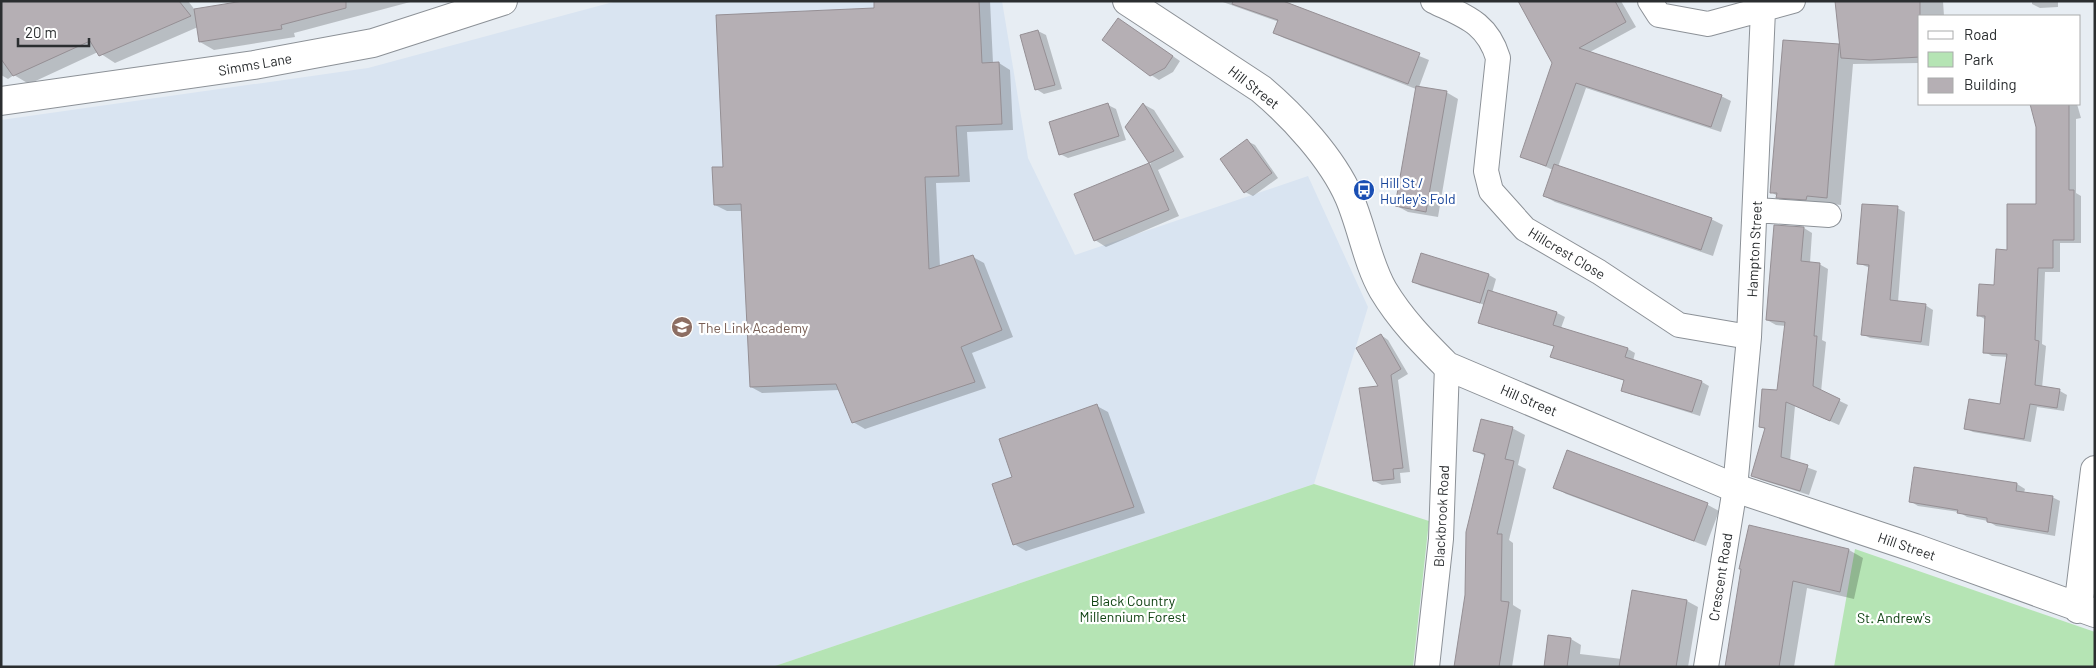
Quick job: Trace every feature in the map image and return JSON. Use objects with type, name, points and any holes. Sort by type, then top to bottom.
[{"type":"street","name":"Hill Street","points":[[1127,1],[1260,89],[1276,102],[1312,142],[1330,163],[1349,198],[1383,289],[1412,333],[1447,366],[1734,488],[1915,548],[2087,611]]},
{"type":"street","name":"Hillcrest Close","points":[[1433,1],[1476,22],[1493,42],[1498,58],[1486,172],[1491,191],[1525,229],[1599,272],[1679,325],[1749,337]]},
{"type":"street","points":[[1650,1],[1659,16],[1708,24],[1793,1]]},
{"type":"street","name":"Simms Lane","points":[[1,101],[254,65],[374,43],[493,3]]},
{"type":"street","name":"Hampton Street","points":[[1734,488],[1749,337],[1764,10]]},
{"type":"street","points":[[1756,210],[1829,215]]},
{"type":"street","name":"Blackbrook Road","points":[[1427,667],[1441,539],[1447,366]]},
{"type":"street","points":[[2087,611],[2095,470]]},
{"type":"street","name":"Crescent Road","points":[[1706,667],[1734,488]]},
{"type":"shaded area","name":"The Link Academy","points":[[617,1],[1002,1],[1028,158],[1075,255],[1308,176],[1368,307],[1314,484],[772,667],[1,667],[1,120],[368,68]]},
{"type":"green space","name":"Black Country Millennium Forest","points":[[1314,484],[1429,521],[1413,667],[772,667]]},
{"type":"green space","name":"St. Andrew's","points":[[1855,549],[2095,632],[2095,667],[1834,667]]},
{"type":"building","points":[[1,1],[179,1],[191,16],[99,56],[90,41],[13,76],[1,59]]},
{"type":"building","points":[[243,1],[346,1],[346,8],[281,25],[282,29],[199,42],[194,9]]},
{"type":"building","points":[[874,1],[979,1],[982,63],[999,62],[1002,124],[956,126],[959,176],[925,177],[929,269],[973,255],[1002,330],[961,347],[975,382],[852,423],[836,384],[750,387],[741,204],[714,205],[712,167],[723,167],[716,15],[874,8]]},
{"type":"building","points":[[1233,1],[1283,1],[1420,53],[1408,84],[1273,33],[1278,20],[1232,4]]},
{"type":"building","points":[[1518,1],[1615,1],[1626,22],[1579,48],[1722,95],[1711,127],[1576,83],[1546,166],[1520,157],[1552,63]]},
{"type":"building","points":[[1835,1],[1920,1],[1920,15],[1918,15],[1918,57],[1870,60],[1841,58]]},
{"type":"building","points":[[1118,18],[1173,56],[1165,68],[1150,76],[1102,40]]},
{"type":"building","points":[[1038,30],[1055,85],[1035,90],[1020,35]]},
{"type":"building","points":[[1783,40],[1839,44],[1827,198],[1807,196],[1806,200],[1776,198],[1777,193],[1770,193]]},
{"type":"building","points":[[1416,86],[1447,91],[1426,212],[1395,206]]},
{"type":"building","points":[[1108,103],[1119,136],[1059,155],[1049,122]]},
{"type":"building","points":[[1143,103],[1174,151],[1149,163],[1125,127]]},
{"type":"building","points":[[2030,105],[2069,105],[2069,190],[2074,190],[2074,240],[2053,240],[2053,268],[2038,268],[2035,340],[2039,341],[2035,385],[2060,389],[2057,408],[2030,404],[2024,439],[1964,429],[1969,399],[2000,404],[2007,354],[1983,353],[1985,316],[1977,316],[1979,284],[1994,285],[1996,249],[2007,250],[2007,204],[2036,204],[2036,127]]},
{"type":"building","points":[[1247,139],[1272,173],[1244,193],[1220,159]]},
{"type":"building","points":[[1149,163],[1169,210],[1094,241],[1074,194]]},
{"type":"building","points":[[1554,164],[1712,218],[1701,250],[1543,196]]},
{"type":"building","points":[[1862,204],[1898,206],[1890,300],[1926,304],[1921,342],[1861,335],[1869,265],[1857,264]]},
{"type":"building","points":[[1774,225],[1804,227],[1801,261],[1820,263],[1814,336],[1817,336],[1813,386],[1840,399],[1830,421],[1786,402],[1781,457],[1808,465],[1800,491],[1751,476],[1765,428],[1759,427],[1762,389],[1777,390],[1785,322],[1766,320]]},
{"type":"building","points":[[1421,253],[1489,274],[1480,303],[1412,282]]},
{"type":"building","points":[[1488,290],[1557,312],[1553,325],[1628,348],[1625,357],[1702,381],[1692,412],[1621,391],[1624,380],[1550,357],[1554,346],[1478,323]]},
{"type":"building","points":[[1381,334],[1401,369],[1391,375],[1403,468],[1393,469],[1394,479],[1373,481],[1359,388],[1378,386],[1356,348]]},
{"type":"building","points":[[1097,404],[1134,507],[1013,545],[992,484],[1012,477],[999,439]]},
{"type":"building","points":[[1481,419],[1513,427],[1505,459],[1514,461],[1497,534],[1502,534],[1501,601],[1509,602],[1499,667],[1454,667],[1465,595],[1466,532],[1485,454],[1473,451]]},
{"type":"building","points":[[1567,450],[1708,503],[1694,541],[1553,488]]},
{"type":"building","points":[[1914,467],[2017,483],[2016,491],[2053,496],[2048,532],[1987,522],[1987,518],[1957,513],[1958,510],[1909,502]]},
{"type":"building","points":[[1749,525],[1849,549],[1840,592],[1793,581],[1779,667],[1725,667],[1741,569],[1739,569]]},
{"type":"building","points":[[1632,590],[1687,600],[1676,667],[1619,667]]},
{"type":"building","points":[[1548,635],[1571,638],[1567,667],[1544,667]]},
{"type":"place","name":"Hill St / Hurley's Fold","points":[[1364,190]]},
{"type":"place","name":"The Link Academy","points":[[682,327]]}]
